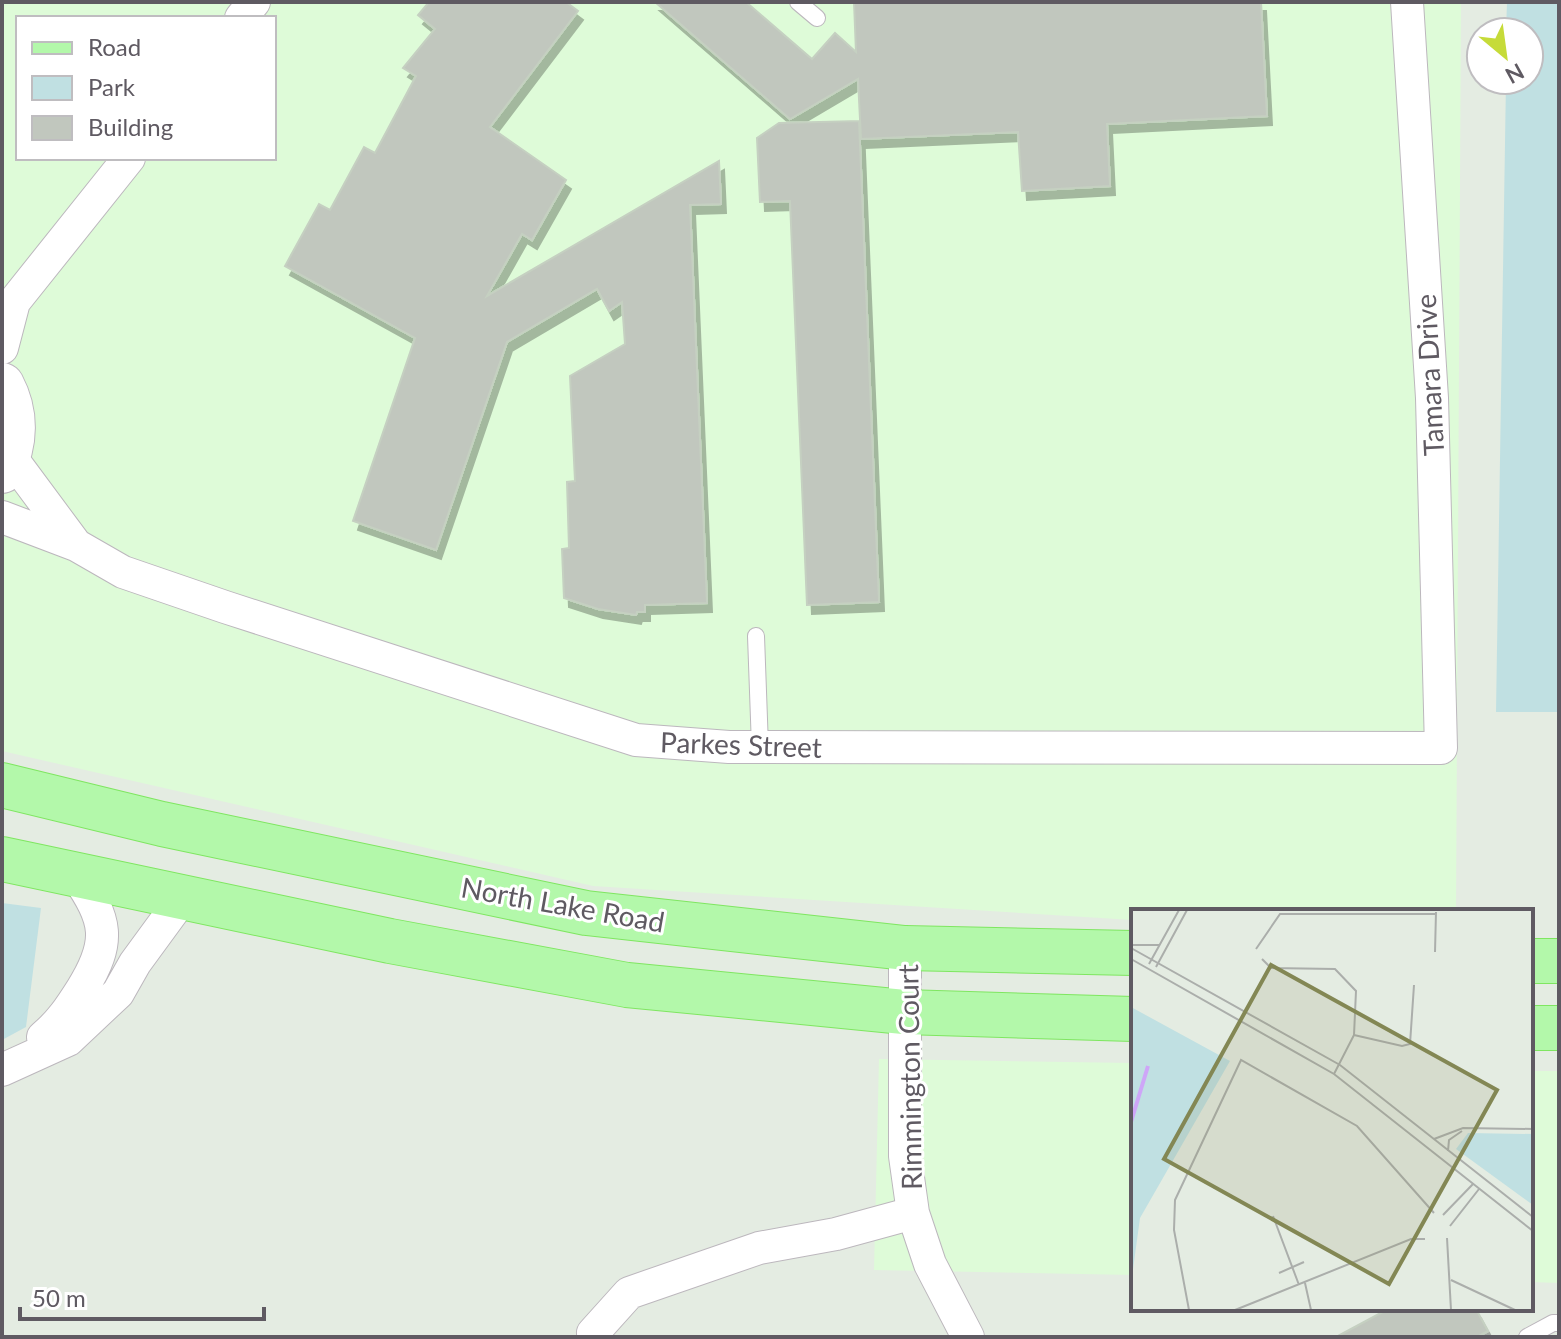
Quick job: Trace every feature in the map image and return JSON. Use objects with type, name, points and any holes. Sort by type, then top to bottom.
[{"type":"main road","points":[[2,385],[9,398],[14,427],[6,463]]},
{"type":"main road","name":"North Lake Road","points":[[2,785],[162,824],[586,913],[905,948],[1131,953]]},
{"type":"main road","points":[[2,859],[420,947],[627,985],[904,1012],[1131,1019]]},
{"type":"main road","points":[[1533,961],[1559,961]]},
{"type":"main road","points":[[1533,1028],[1559,1028]]},
{"type":"street","name":"Tamara Drive","points":[[1407,2],[1432,398],[1441,748]]},
{"type":"street","points":[[2,348],[8,305],[127,160]]},
{"type":"street","name":"Parkes Street","points":[[6,463],[76,545]]},
{"type":"street","name":"Parkes Street","points":[[2,517],[76,545],[123,572],[636,740],[760,747],[1441,748]]},
{"type":"street","points":[[4,1069],[61,1023],[98,963],[103,935],[95,903],[76,875]]},
{"type":"street","points":[[4,1069],[68,1040],[118,993],[135,963],[184,896]]},
{"type":"street","name":"Rimmington Court","points":[[905,948],[905,1156],[913,1213],[930,1264],[968,1337]]},
{"type":"street","points":[[594,1337],[593,1333],[629,1293],[759,1248],[836,1234],[913,1213]]},
{"type":"lane","points":[[798,2],[817,18]]},
{"type":"lane","points":[[756,636],[760,747]]},
{"type":"lane","points":[[1527,1337],[1553,1323],[1559,1323]]},
{"type":"shaded area","points":[[2,2],[1461,2],[1456,909],[1131,909],[1131,920],[593,886],[2,751]]},
{"type":"shaded area","points":[[879,1059],[1131,1063],[1131,1275],[874,1270]]},
{"type":"shaded area","points":[[1533,1071],[1559,1071],[1559,1283],[1533,1282]]},
{"type":"green space","points":[[1507,2],[1559,2],[1559,712],[1496,712],[1506,96],[1545,96],[1545,16],[1507,16]]},
{"type":"green space","points":[[2,903],[41,908],[26,1027],[2,1040]]},
{"type":"building","points":[[429,2],[566,2],[578,11],[490,127],[566,180],[532,240],[522,234],[487,296],[719,161],[721,204],[690,205],[707,603],[645,605],[645,612],[637,612],[636,615],[598,609],[564,598],[562,549],[569,548],[567,482],[575,481],[570,376],[625,344],[622,302],[609,311],[597,289],[507,342],[436,550],[353,521],[415,338],[285,266],[319,204],[330,210],[364,147],[375,153],[416,76],[403,68],[435,29],[418,15]]},
{"type":"building","points":[[655,2],[746,2],[812,59],[835,33],[856,52],[854,2],[1261,2],[1267,116],[1107,124],[1110,186],[1022,191],[1018,132],[861,139],[858,79],[790,119]]},
{"type":"building","points":[[859,121],[879,602],[807,605],[790,201],[760,202],[757,138],[779,123]]},
{"type":"building","points":[[1384,1311],[1477,1311],[1488,1331],[1477,1337],[1338,1336]]}]
